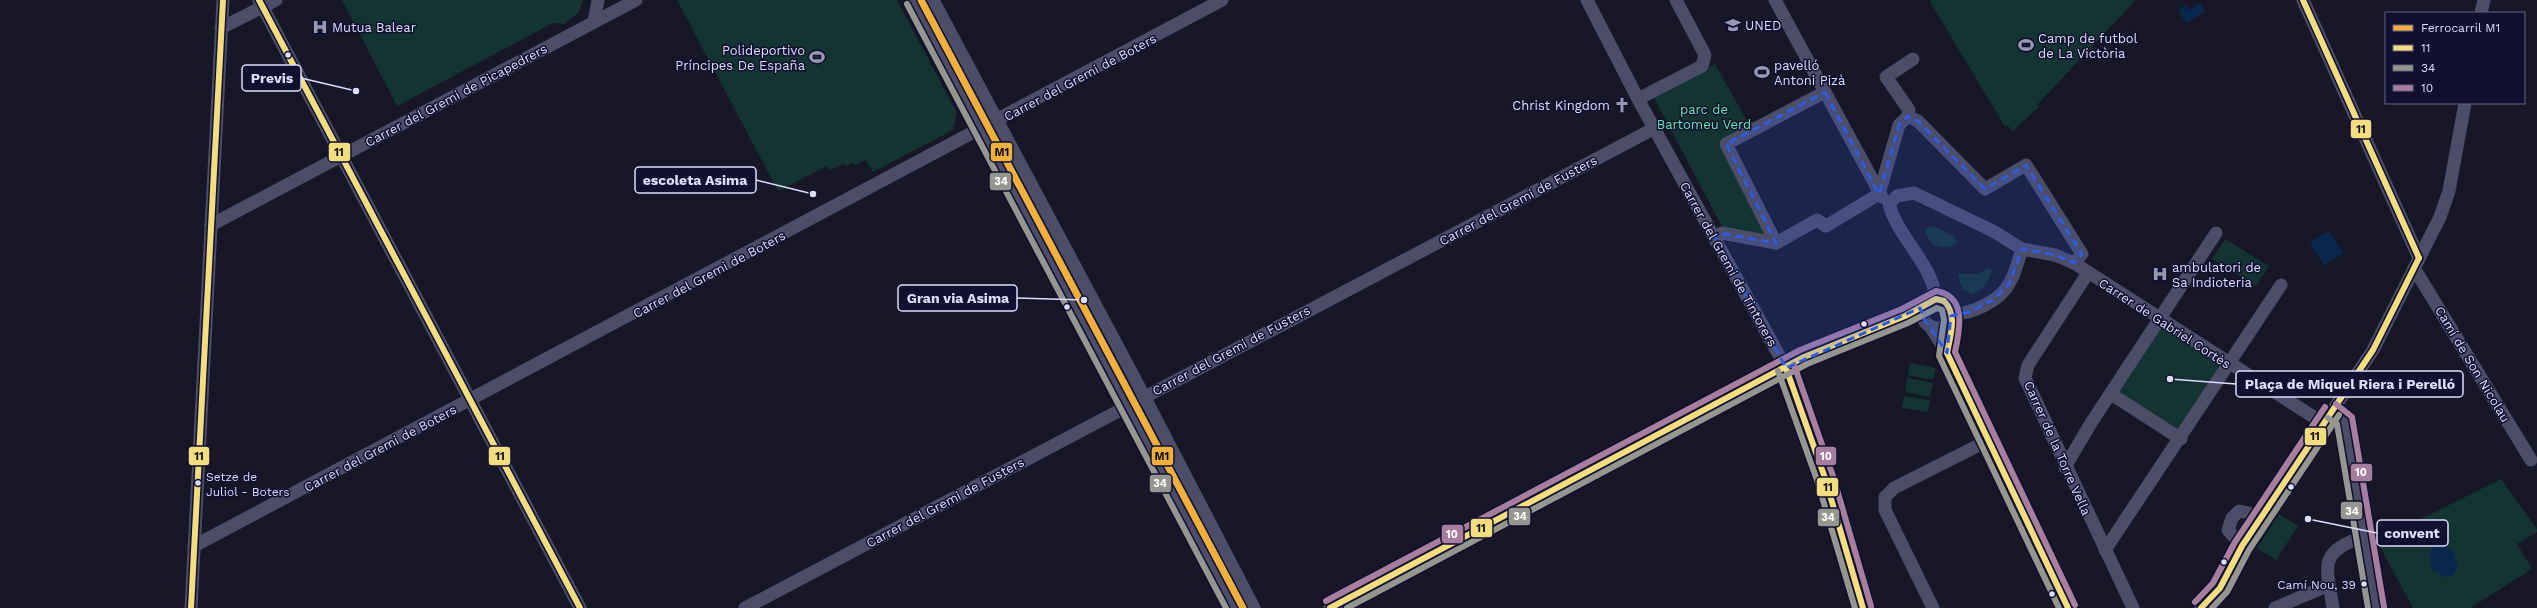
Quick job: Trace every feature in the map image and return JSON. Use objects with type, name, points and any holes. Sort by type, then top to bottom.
[{"type":"street","points":[[191,608],[223,0]]},
{"type":"street","points":[[222,28],[261,4],[276,0]]},
{"type":"street","points":[[594,22],[598,0]]},
{"type":"street","name":"Carrer del Gremi de Picapedrers","points":[[211,225],[636,0]]},
{"type":"street","points":[[914,0],[1235,608]]},
{"type":"street","points":[[933,0],[1144,396],[1254,608]]},
{"type":"street","name":"Carrer del Gremi de Boters","points":[[194,546],[982,129],[1222,0]]},
{"type":"street","name":"Carrer del Gremi de Tintorers","points":[[1587,0],[1638,99],[1786,368],[1825,478],[1863,608]]},
{"type":"street","points":[[1638,99],[1702,66],[1705,55],[1676,0]]},
{"type":"street","points":[[1775,0],[1879,194],[1889,204],[1894,220],[1928,272],[1935,289],[1930,302],[1922,314],[1947,353],[2068,608]]},
{"type":"street","name":"Camí de Son Nicolau","points":[[2304,0],[2416,263],[2531,460]]},
{"type":"street","points":[[2481,12],[2484,0]]},
{"type":"street","points":[[261,4],[580,608]]},
{"type":"street","points":[[1714,236],[1722,232],[1776,243],[1817,220],[1826,226],[1879,194],[1899,126],[1908,116],[1909,110],[1886,77],[1913,59]]},
{"type":"street","points":[[1776,243],[1726,144],[1825,92]]},
{"type":"street","points":[[2201,608],[2220,588],[2242,546],[2373,350],[2416,263],[2449,191],[2465,104]]},
{"type":"street","points":[[1908,116],[1918,121],[1985,189],[2026,165],[2082,254],[2074,263]]},
{"type":"street","name":"Carrer del Gremi de Fusters","points":[[745,608],[1654,128]]},
{"type":"street","points":[[1889,204],[1897,196],[1914,193],[1993,231],[2022,249],[2010,283],[1994,300],[1970,312],[1951,316],[1942,327],[1928,325],[1905,316]]},
{"type":"street","points":[[2065,467],[2159,319],[2216,233]]},
{"type":"street","name":"Carrer de Gabriel Cortès","points":[[2022,249],[2055,255],[2074,263],[2323,423]]},
{"type":"street","name":"Carrer de la Torre Vella","points":[[2088,273],[2028,365],[2024,378],[2133,608]]},
{"type":"street","points":[[2105,550],[2181,439],[2281,285]]},
{"type":"street","points":[[1330,608],[1786,368],[1804,357],[1905,316],[1930,302],[1946,301],[1951,316],[1947,353]]},
{"type":"street","points":[[2111,394],[2181,439]]},
{"type":"street","points":[[2332,411],[2344,419],[2376,608]]},
{"type":"street","points":[[1933,608],[1885,510],[1885,497],[1894,488],[1989,440]]},
{"type":"street","points":[[2242,546],[2228,530],[2232,518],[2240,511],[2263,516]]},
{"type":"street","points":[[2333,608],[2329,585],[2329,558],[2336,548],[2364,536]]},
{"type":"street","points":[[2275,608],[2329,585]]},
{"type":"highlighted area","points":[[1825,92],[1879,194],[1899,125],[1908,116],[1918,121],[1985,189],[2026,165],[2082,254],[2074,263],[2055,255],[2022,249],[2010,283],[1993,300],[1970,312],[1951,316],[1947,353],[1924,319],[1920,308],[1786,368],[1714,236],[1726,234],[1776,243],[1726,144]]},
{"type":"green space","points":[[342,0],[583,0],[579,12],[564,24],[553,23],[397,106]]},
{"type":"green space","name":"Polideportivo Príncipes De España","points":[[677,0],[897,0],[957,113],[953,130],[873,172],[865,160],[855,166],[853,163],[845,166],[844,163],[829,171],[827,166],[778,191]]},
{"type":"green space","name":"Camp de futbol de La Victòria","points":[[1932,0],[2136,0],[2037,105],[2040,106],[2013,131],[2007,125],[2005,127],[1930,2]]},
{"type":"green space","name":"parc de Bartomeu Verd","points":[[1715,64],[1752,130],[1726,144],[1776,243],[1726,234],[1653,96]]},
{"type":"green space","points":[[1934,226],[1953,236],[1957,241],[1955,244],[1953,246],[1946,247],[1932,244],[1925,232],[1928,227]]},
{"type":"green space","points":[[2225,239],[2269,266],[2256,286],[2212,259]]},
{"type":"green space","points":[[1992,269],[1990,277],[1983,288],[1972,294],[1962,289],[1958,274],[1976,274]]},
{"type":"green space","points":[[2159,319],[2229,364],[2181,439],[2111,394]]},
{"type":"green space","points":[[1910,363],[1936,368],[1933,380],[1908,375]]},
{"type":"green space","points":[[1907,378],[1933,383],[1930,397],[1905,392]]},
{"type":"green space","points":[[1904,396],[1930,400],[1928,412],[1902,408]]},
{"type":"green space","points":[[2501,479],[2537,529],[2537,532],[2517,544],[2532,569],[2470,608],[2413,608],[2377,541]]},
{"type":"green space","points":[[2279,514],[2298,526],[2276,560],[2257,548]]},
{"type":"water","points":[[2200,3],[2206,11],[2186,23],[2178,10],[2185,5],[2188,10]]},
{"type":"water","points":[[2329,231],[2343,253],[2324,265],[2310,242]]},
{"type":"water","points":[[2444,545],[2455,554],[2455,561],[2458,566],[2452,576],[2441,577],[2438,571],[2432,571],[2430,566],[2432,560],[2428,555],[2434,546]]},
{"type":"rail line","name":"M1","points":[[921,0],[1243,608]]},
{"type":"transit line","name":"11","points":[[191,608],[223,0]]},
{"type":"transit line","name":"11","points":[[259,0],[580,608]]},
{"type":"transit line","name":"11","points":[[2303,0],[2419,258]]},
{"type":"transit line","name":"34","points":[[907,4],[1226,608]]},
{"type":"transit line","name":"11","points":[[2201,608],[2220,588],[2242,546],[2373,350],[2419,258]]},
{"type":"transit line","name":"10","points":[[1326,601],[1800,350],[1902,309],[1936,291],[1946,294],[1953,299],[1957,306],[1959,324],[1955,352],[2075,605]]},
{"type":"transit line","name":"11","points":[[1330,608],[1804,357],[1905,316],[1936,299],[1944,301],[1951,313],[1952,326],[1947,353],[2068,608]]},
{"type":"transit line","name":"34","points":[[1347,608],[1807,364],[1908,323],[1937,308],[1942,310],[1944,320],[1939,356],[2059,608]]},
{"type":"transit line","name":"10","points":[[1794,365],[1833,476],[1871,606]]},
{"type":"transit line","name":"11","points":[[1786,368],[1825,478],[1863,608]]},
{"type":"transit line","name":"34","points":[[1778,371],[1817,480],[1855,608]]},
{"type":"transit line","name":"10","points":[[2336,404],[2352,417],[2384,607]]},
{"type":"transit line","name":"10","points":[[2195,602],[2213,583],[2235,542],[2325,407]]},
{"type":"transit line","name":"34","points":[[2212,608],[2227,592],[2249,550],[2339,415]]},
{"type":"transit line","name":"34","points":[[2328,418],[2337,424],[2368,608]]},
{"type":"place","name":"UNED","points":[[1733,25]]},
{"type":"place","name":"Mutua Balear","points":[[320,27]]},
{"type":"place","name":"Camp de futbol de La Victòria","points":[[2026,45]]},
{"type":"place","name":"Polideportivo Príncipes De España","points":[[817,57]]},
{"type":"place","name":"pavelló Antoni Pizà","points":[[1762,72]]},
{"type":"place","name":"Previs","points":[[356,91]]},
{"type":"place","name":"Christ Kingdom","points":[[1622,105]]},
{"type":"place","name":"escoleta Asima","points":[[813,194]]},
{"type":"place","name":"ambulatori de Sa Indioteria","points":[[2160,274]]},
{"type":"place","name":"Gran via Asima","points":[[1084,300]]},
{"type":"place","name":"Plaça de Miquel Riera i Perelló","points":[[2170,379]]},
{"type":"place","name":"Setze de Juliol - Boters","points":[[198,483]]},
{"type":"place","name":"convent","points":[[2308,519]]},
{"type":"place","name":"Camí Nou, 39","points":[[2364,584]]}]
